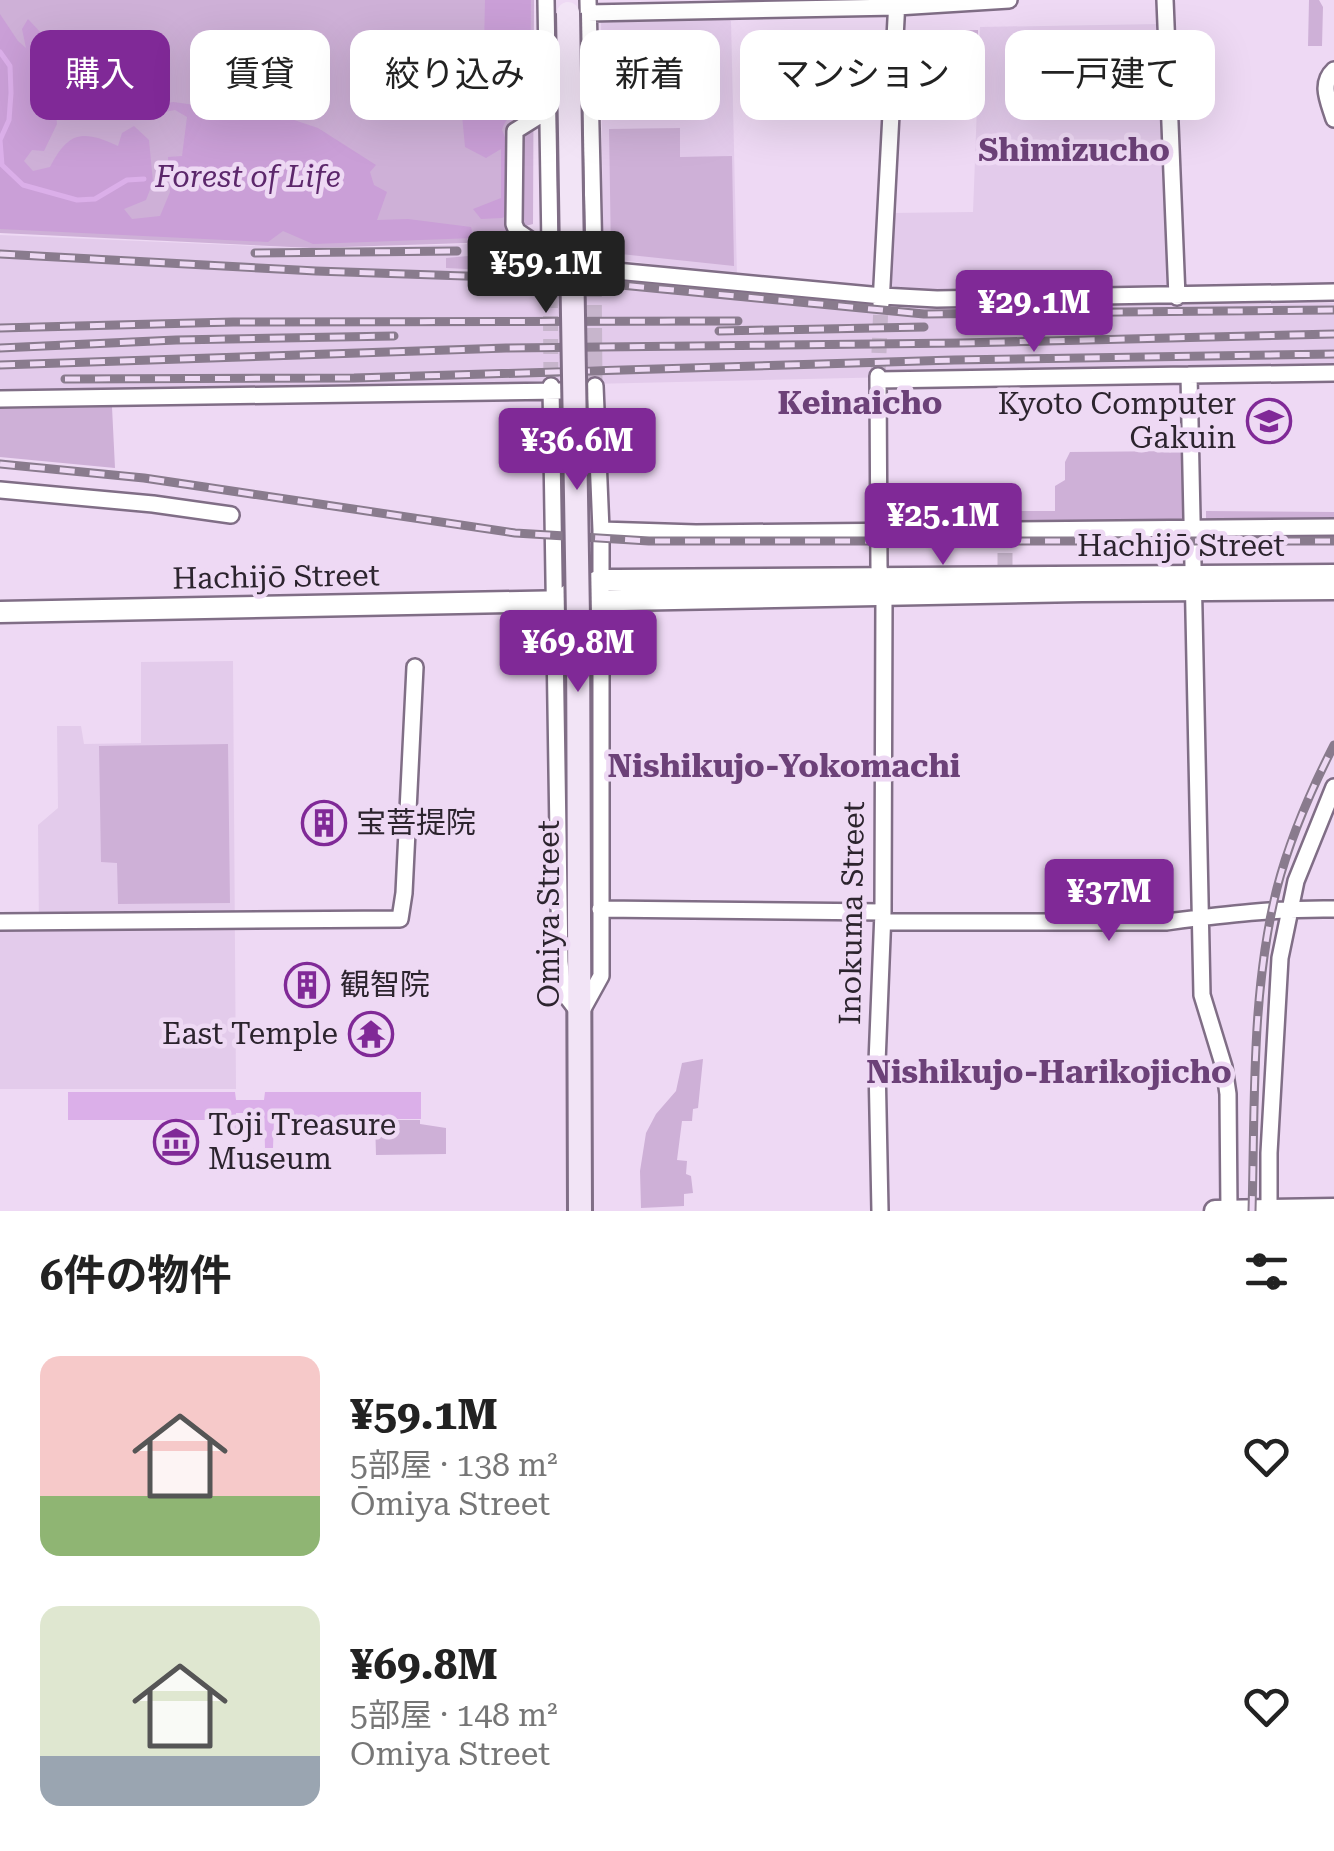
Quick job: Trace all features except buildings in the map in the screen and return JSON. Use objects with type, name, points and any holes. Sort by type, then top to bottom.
[{"type":"main road","name":"Omiya Street","points":[[574,11],[580,1211]]},
{"type":"street","points":[[546,0],[574,11],[1009,0]]},
{"type":"street","points":[[1165,0],[1177,297]]},
{"type":"street","points":[[882,300],[897,4]]},
{"type":"street","points":[[560,63],[574,11]]},
{"type":"street","points":[[574,11],[594,259]]},
{"type":"street","points":[[1334,70],[1326,86],[1334,119]]},
{"type":"street","points":[[532,120],[514,131],[514,224],[517,231],[558,260],[605,270],[882,300],[1334,292]]},
{"type":"street","points":[[547,120],[550,247]]},
{"type":"street","points":[[1228,1211],[1228,1094],[1224,1066],[1202,995],[1190,376],[1334,374]]},
{"type":"street","name":"Inokuma Street","points":[[880,1211],[878,1059],[883,917],[878,378],[1190,376]]},
{"type":"street","points":[[0,399],[551,388],[594,388],[601,530],[601,976],[580,1014],[564,992],[560,962],[551,388]]},
{"type":"street","points":[[0,490],[153,504],[231,516]]},
{"type":"street","points":[[601,530],[696,533],[1334,527]]},
{"type":"street","name":"Hachijō Street","points":[[882,587],[1005,571],[1334,589]]},
{"type":"street","name":"Hachijō Street","points":[[0,612],[552,602],[600,590],[1192,583],[1334,574]]},
{"type":"street","points":[[0,922],[400,919],[416,667]]},
{"type":"street","points":[[1269,1210],[1276,1018],[1288,908],[1334,787]]},
{"type":"street","points":[[600,909],[1166,922],[1288,908],[1334,909]]},
{"type":"street","points":[[1216,1211],[1334,1209]]},
{"type":"shaded area","points":[[726,17],[731,21],[737,277],[603,257],[602,120],[720,120],[720,30],[601,30],[601,18]]},
{"type":"shaded area","points":[[1156,24],[1156,30],[1005,30],[1005,120],[1160,120],[1168,291],[890,292],[891,213],[973,212],[976,120],[985,120],[985,30],[980,27]]},
{"type":"shaded area","points":[[0,235],[325,249],[468,244],[468,256],[446,267],[602,276],[919,308],[1334,303],[1334,367],[590,384],[0,390]]},
{"type":"shaded area","points":[[233,661],[236,1089],[0,1089],[0,932],[39,931],[38,825],[58,808],[57,726],[81,726],[84,744],[141,743],[141,662]]},
{"type":"shaded area","points":[[68,1092],[235,1092],[236,1100],[264,1100],[265,1092],[421,1092],[421,1119],[274,1119],[273,1148],[265,1148],[264,1113],[236,1113],[236,1133],[229,1133],[229,1120],[68,1120]]},
{"type":"green space","points":[[0,0],[534,0],[534,30],[350,30],[350,120],[533,120],[533,224],[510,230],[510,242],[526,245],[526,257],[521,262],[507,262],[507,271],[446,268],[446,258],[468,256],[467,243],[312,248],[0,233]]},
{"type":"green space","points":[[485,0],[531,0],[531,30],[484,30]]},
{"type":"green space","points":[[1309,0],[1319,0],[1323,7],[1322,46],[1308,46]]},
{"type":"green space","name":"Forest of Life","points":[[0,14],[26,48],[22,29],[28,19],[38,30],[30,30],[30,120],[57,120],[44,151],[32,150],[24,161],[33,171],[50,167],[63,147],[77,137],[95,137],[118,146],[122,133],[134,126],[149,140],[153,182],[146,200],[124,209],[132,219],[160,216],[170,192],[168,157],[182,156],[187,117],[170,111],[173,102],[190,104],[190,120],[294,120],[318,128],[376,165],[370,172],[374,185],[387,192],[377,220],[408,219],[471,227],[474,238],[313,244],[283,231],[268,242],[0,229]]},
{"type":"green space","points":[[462,120],[507,120],[502,130],[510,150],[511,214],[481,219],[473,209],[501,198],[501,149],[486,158],[465,147]]},
{"type":"green space","points":[[680,128],[680,157],[732,156],[734,266],[611,253],[609,129]]},
{"type":"green space","points":[[112,407],[115,468],[0,457],[0,409]]},
{"type":"green space","points":[[1183,451],[1183,523],[1012,523],[1012,511],[1055,511],[1055,486],[1065,480],[1065,462],[1070,452]]},
{"type":"green space","points":[[1206,511],[1334,512],[1334,525],[1206,525]]},
{"type":"green space","points":[[228,744],[230,903],[118,904],[117,863],[101,862],[99,746]]},
{"type":"green space","points":[[703,1059],[698,1108],[693,1109],[692,1121],[682,1121],[677,1160],[687,1161],[686,1174],[691,1176],[693,1193],[684,1194],[684,1206],[641,1208],[640,1171],[646,1133],[676,1091],[682,1063]]},
{"type":"green space","points":[[375,1120],[420,1120],[420,1124],[446,1128],[446,1154],[376,1155]]},
{"type":"waterway","points":[[0,52],[10,66],[11,93],[9,120],[0,140],[2,165],[23,185],[77,200],[95,199],[127,180],[144,179]]},
{"type":"tunnel","points":[[550,247],[551,386]]},
{"type":"tunnel","points":[[594,259],[595,386]]},
{"type":"tunnel","points":[[878,376],[881,304]]},
{"type":"tunnel","points":[[1005,530],[1005,565]]},
{"type":"railway","points":[[255,253],[457,251]]},
{"type":"railway","points":[[0,254],[558,279],[924,314],[1334,310]]},
{"type":"railway","points":[[0,328],[233,322],[738,321]]},
{"type":"railway","points":[[719,331],[924,327]]},
{"type":"railway","points":[[0,365],[506,348],[1334,334]]},
{"type":"railway","points":[[0,348],[394,336]]},
{"type":"railway","points":[[65,379],[354,378],[954,360],[1334,354]]},
{"type":"railway","points":[[0,464],[144,478],[515,533],[649,541],[1334,541]]},
{"type":"railway","points":[[1252,1211],[1258,1008],[1269,927],[1295,833],[1334,745]]},
{"type":"place","name":"Kyoto Computer Gakuin","points":[[1269,421]]},
{"type":"place","name":"宝菩提院","points":[[324,823]]},
{"type":"place","name":"観智院","points":[[307,985]]},
{"type":"place","name":"East Temple","points":[[371,1034]]},
{"type":"place","name":"Toji Treasure Museum","points":[[176,1142]]},
{"type":"district","name":"Shimizucho","points":[[1074,150]]},
{"type":"district","name":"Keinaicho","points":[[860,403]]},
{"type":"district","name":"Nishikujo-Yokomachi","points":[[784,766]]},
{"type":"district","name":"Nishikujo-Harikojicho","points":[[1049,1072]]}]
